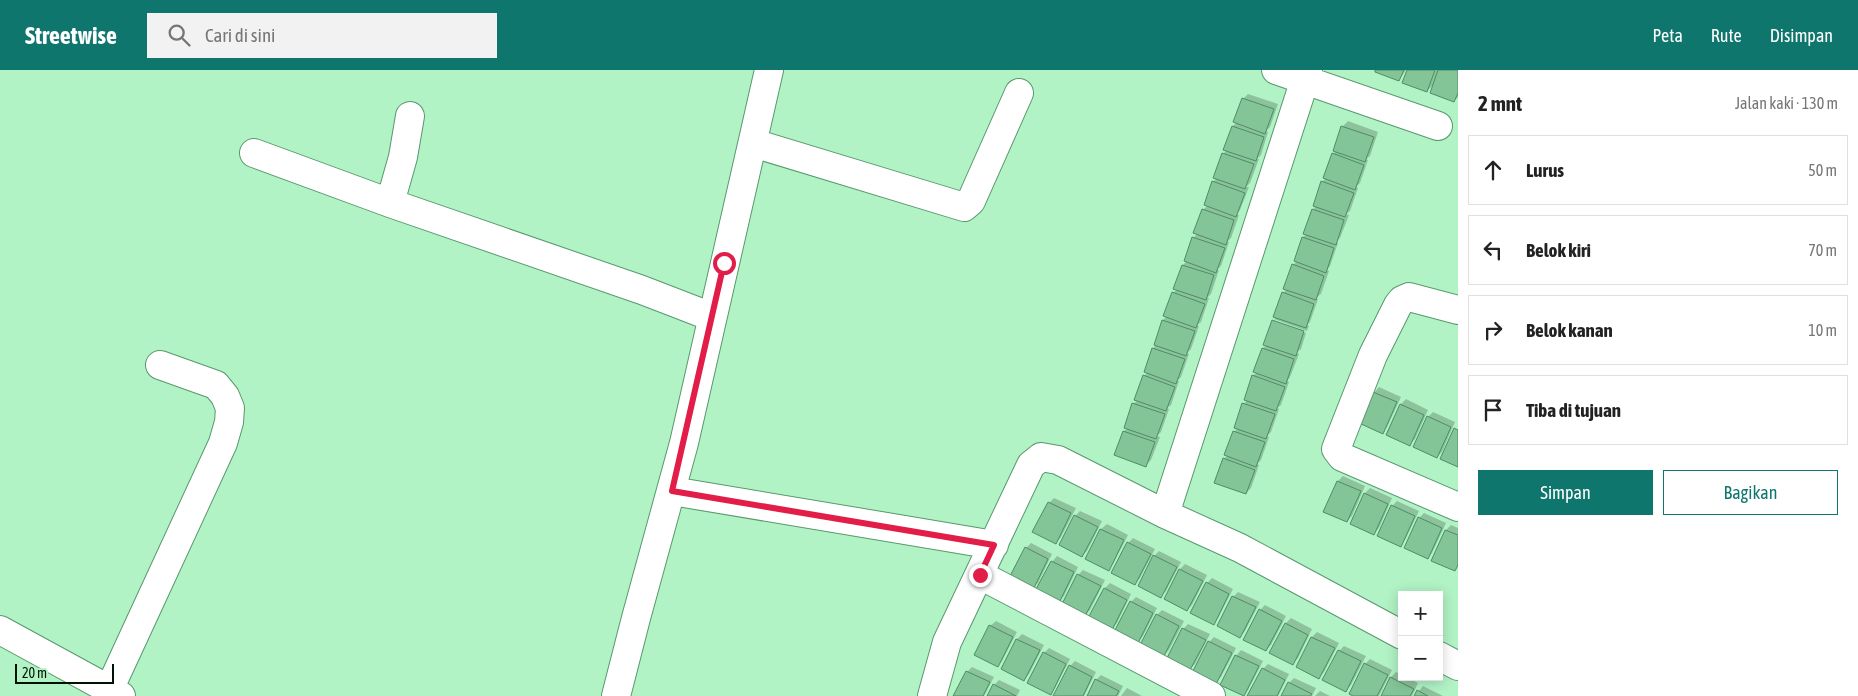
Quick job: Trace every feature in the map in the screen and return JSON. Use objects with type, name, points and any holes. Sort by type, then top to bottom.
[{"type":"street","points":[[616,696],[672,491],[769,70]]},
{"type":"street","points":[[1276,70],[1306,75],[1438,126]]},
{"type":"street","points":[[1165,514],[1306,75]]},
{"type":"street","points":[[753,143],[964,207],[972,201],[1019,93]]},
{"type":"street","points":[[390,203],[403,157],[410,116]]},
{"type":"street","points":[[254,154],[642,290],[712,318]]},
{"type":"street","points":[[1458,310],[1409,297],[1402,300],[1373,355],[1336,449],[1342,457],[1458,507]]},
{"type":"street","points":[[0,630],[115,693],[223,443],[230,422],[230,408],[225,396],[216,385],[160,365]]},
{"type":"street","points":[[932,696],[948,642],[1031,465],[1041,457],[1058,460],[1165,514],[1240,548],[1398,633]]},
{"type":"street","points":[[672,491],[994,545]]},
{"type":"street","points":[[980,575],[1211,696]]},
{"type":"street","points":[[1443,658],[1458,666]]},
{"type":"building","points":[[1375,70],[1404,70],[1399,81],[1375,72]]},
{"type":"building","points":[[1407,70],[1435,70],[1427,92],[1402,83]]},
{"type":"building","points":[[1438,70],[1458,70],[1458,93],[1454,102],[1430,93]]},
{"type":"building","points":[[1242,98],[1274,109],[1265,134],[1233,122]]},
{"type":"building","points":[[1232,126],[1264,137],[1256,161],[1223,150]]},
{"type":"building","points":[[1341,126],[1374,137],[1365,162],[1333,151]]},
{"type":"building","points":[[1222,153],[1254,164],[1245,189],[1213,178]]},
{"type":"building","points":[[1332,153],[1364,165],[1355,190],[1323,178]]},
{"type":"building","points":[[1212,181],[1245,193],[1236,217],[1204,205]]},
{"type":"building","points":[[1321,181],[1354,193],[1345,217],[1313,206]]},
{"type":"building","points":[[1202,209],[1234,220],[1226,245],[1193,233]]},
{"type":"building","points":[[1312,209],[1344,220],[1336,245],[1303,234]]},
{"type":"building","points":[[1192,237],[1225,248],[1216,273],[1184,261]]},
{"type":"building","points":[[1302,237],[1334,248],[1326,273],[1294,261]]},
{"type":"building","points":[[1292,264],[1324,276],[1316,300],[1283,289]]},
{"type":"building","points":[[1182,265],[1214,275],[1206,300],[1173,289]]},
{"type":"building","points":[[1172,292],[1205,304],[1196,328],[1163,316]]},
{"type":"building","points":[[1282,292],[1314,304],[1306,328],[1273,317]]},
{"type":"building","points":[[1162,320],[1195,331],[1186,356],[1154,345]]},
{"type":"building","points":[[1272,320],[1304,331],[1296,356],[1263,345]]},
{"type":"building","points":[[1152,348],[1185,359],[1176,384],[1144,372]]},
{"type":"building","points":[[1262,348],[1294,359],[1286,384],[1253,372]]},
{"type":"building","points":[[1143,375],[1175,387],[1166,411],[1134,400]]},
{"type":"building","points":[[1252,375],[1285,387],[1276,411],[1244,400]]},
{"type":"building","points":[[1373,392],[1397,402],[1383,434],[1359,423]]},
{"type":"building","points":[[1132,403],[1165,414],[1156,439],[1124,428]]},
{"type":"building","points":[[1242,403],[1275,414],[1266,439],[1234,428]]},
{"type":"building","points":[[1400,404],[1424,415],[1410,446],[1386,435]]},
{"type":"building","points":[[1427,416],[1451,427],[1437,458],[1413,447]]},
{"type":"building","points":[[1454,428],[1458,430],[1458,467],[1440,459]]},
{"type":"building","points":[[1123,431],[1155,442],[1146,467],[1114,455]]},
{"type":"building","points":[[1233,431],[1265,442],[1256,467],[1224,455]]},
{"type":"building","points":[[1223,458],[1255,470],[1246,494],[1214,483]]},
{"type":"building","points":[[1337,481],[1361,491],[1347,522],[1323,512]]},
{"type":"building","points":[[1364,493],[1388,504],[1374,535],[1350,524]]},
{"type":"building","points":[[1048,502],[1071,513],[1056,544],[1032,532]]},
{"type":"building","points":[[1391,505],[1415,516],[1401,547],[1377,536]]},
{"type":"building","points":[[1074,515],[1098,527],[1082,557],[1059,545]]},
{"type":"building","points":[[1418,517],[1442,528],[1428,559],[1404,548]]},
{"type":"building","points":[[1100,529],[1124,540],[1109,571],[1085,559]]},
{"type":"building","points":[[1445,530],[1458,535],[1458,565],[1455,571],[1431,561]]},
{"type":"building","points":[[1127,542],[1151,554],[1135,585],[1111,573]]},
{"type":"building","points":[[1025,547],[1048,559],[1033,590],[1009,578]]},
{"type":"building","points":[[1153,555],[1177,567],[1161,598],[1138,586]]},
{"type":"building","points":[[1051,561],[1074,572],[1059,603],[1035,591]]},
{"type":"building","points":[[1179,569],[1203,581],[1187,611],[1164,599]]},
{"type":"building","points":[[1077,574],[1101,586],[1085,616],[1062,604]]},
{"type":"building","points":[[1206,582],[1229,594],[1214,625],[1190,613]]},
{"type":"building","points":[[1104,588],[1127,600],[1112,630],[1088,618]]},
{"type":"building","points":[[1232,596],[1256,607],[1240,638],[1217,626]]},
{"type":"building","points":[[1130,601],[1153,613],[1138,643],[1114,632]]},
{"type":"building","points":[[1259,609],[1282,621],[1266,651],[1243,640]]},
{"type":"building","points":[[1156,614],[1179,626],[1164,656],[1140,645]]},
{"type":"building","points":[[1285,623],[1308,635],[1293,665],[1269,653]]},
{"type":"building","points":[[989,625],[1013,637],[998,667],[974,655]]},
{"type":"building","points":[[1182,628],[1206,640],[1190,670],[1167,658]]},
{"type":"building","points":[[1311,637],[1335,648],[1319,679],[1296,667]]},
{"type":"building","points":[[1016,639],[1040,650],[1024,681],[1001,669]]},
{"type":"building","points":[[1208,641],[1232,653],[1216,684],[1193,671]]},
{"type":"building","points":[[1338,650],[1361,661],[1346,692],[1322,680]]},
{"type":"building","points":[[1043,652],[1066,664],[1051,695],[1027,683]]},
{"type":"building","points":[[1235,655],[1259,666],[1244,696],[1220,685]]},
{"type":"building","points":[[1364,663],[1388,675],[1377,696],[1353,696],[1349,694]]},
{"type":"building","points":[[1069,665],[1092,677],[1083,696],[1053,696]]},
{"type":"building","points":[[1262,668],[1285,680],[1277,696],[1247,696]]},
{"type":"building","points":[[966,671],[990,682],[983,696],[953,696]]},
{"type":"building","points":[[1390,677],[1414,689],[1410,696],[1381,696]]},
{"type":"building","points":[[1095,679],[1119,691],[1116,696],[1087,696]]},
{"type":"building","points":[[1288,682],[1312,694],[1310,696],[1281,696]]},
{"type":"building","points":[[993,684],[1016,696],[987,696]]},
{"type":"building","points":[[1417,690],[1428,696],[1414,696]]},
{"type":"route","points":[[724,263],[672,491],[994,545],[980,575]]}]
